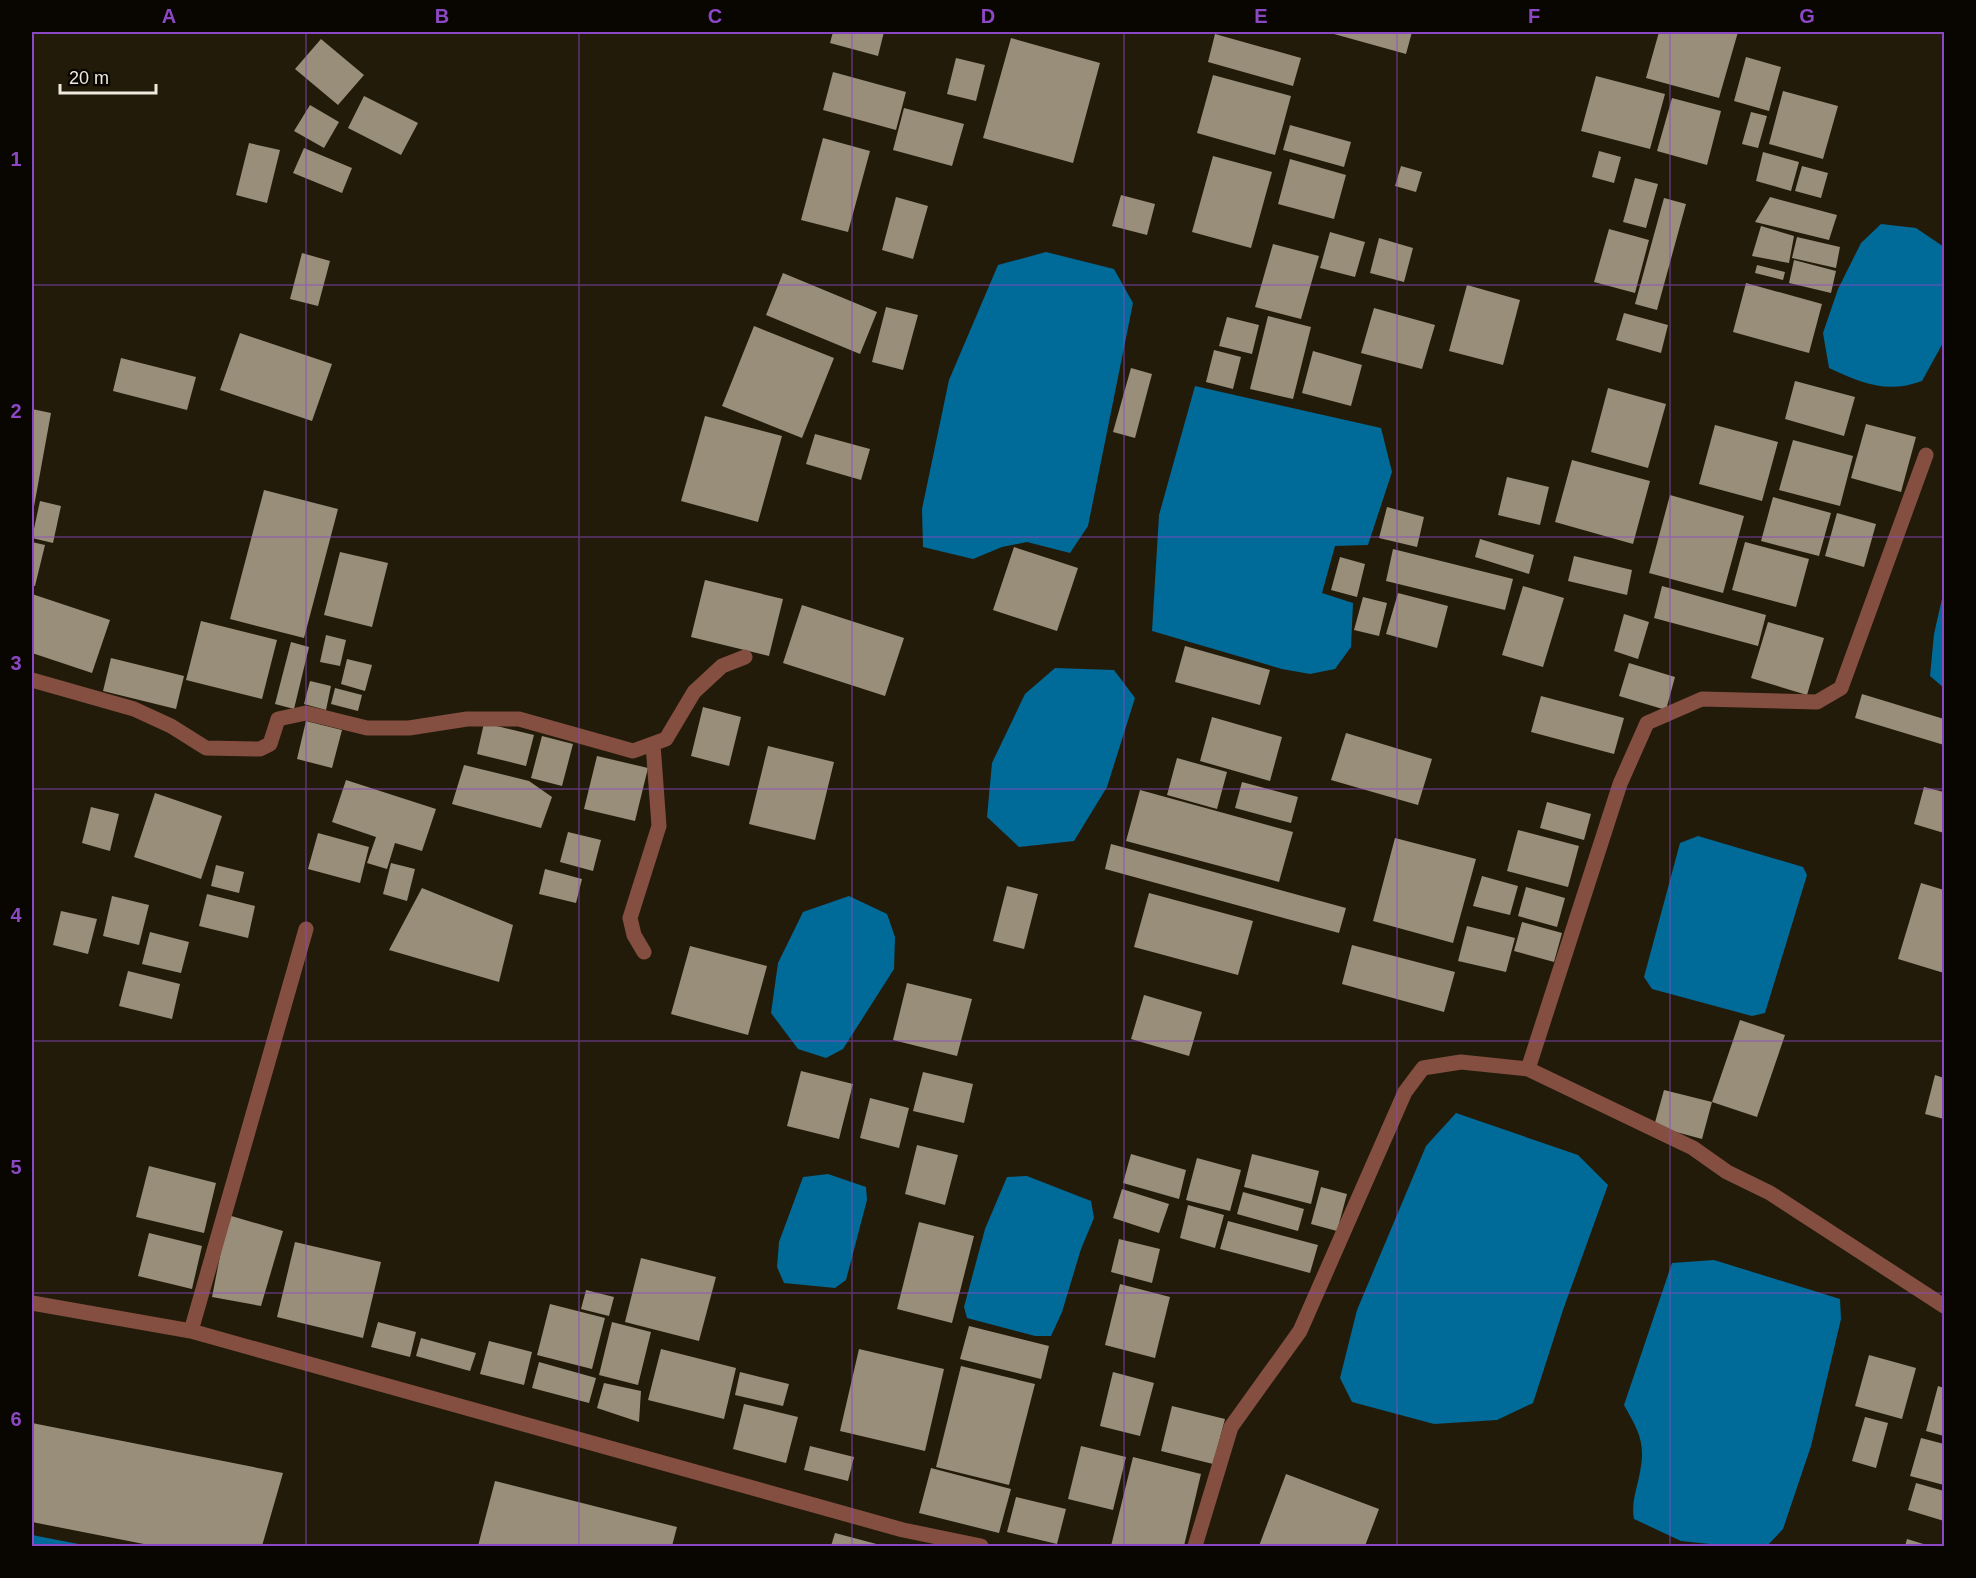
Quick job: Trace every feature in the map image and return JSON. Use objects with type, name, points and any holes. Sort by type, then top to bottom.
[{"type":"street","points":[[1528,1069],[1620,784],[1647,723],[1702,699],[1817,702],[1841,688],[1926,455]]},
{"type":"street","points":[[32,680],[134,709],[171,726],[206,748],[260,749],[270,744],[278,719],[306,713],[367,728],[409,728],[467,719],[519,719],[633,751],[666,739],[694,692],[722,666],[745,657]]},
{"type":"street","points":[[644,952],[634,935],[630,918],[659,826],[653,744]]},
{"type":"street","points":[[191,1331],[306,929]]},
{"type":"street","points":[[1195,1546],[1232,1427],[1300,1331],[1405,1092],[1423,1068],[1461,1062],[1528,1069],[1693,1148],[1727,1172],[1770,1193],[1944,1306]]},
{"type":"street","points":[[32,1303],[191,1331],[903,1530],[981,1546]]},
{"type":"water","points":[[1881,224],[1916,228],[1944,247],[1944,341],[1922,381],[1897,387],[1863,382],[1829,368],[1823,333],[1838,289],[1861,243]]},
{"type":"water","points":[[1046,252],[1114,269],[1133,303],[1088,526],[1070,553],[1027,542],[1002,547],[973,559],[923,547],[922,509],[949,380],[998,265]]},
{"type":"water","points":[[1195,386],[1381,428],[1392,472],[1368,545],[1335,546],[1322,593],[1353,603],[1351,647],[1335,669],[1310,674],[1282,669],[1152,631],[1159,515]]},
{"type":"water","points":[[1944,590],[1944,688],[1930,676],[1934,634]]},
{"type":"water","points":[[1055,668],[1114,670],[1135,698],[1107,787],[1074,841],[1019,847],[987,817],[992,763],[1025,694]]},
{"type":"water","points":[[1698,836],[1803,867],[1807,875],[1765,1013],[1752,1016],[1652,989],[1644,977],[1680,843]]},
{"type":"water","points":[[849,896],[887,914],[895,937],[894,969],[843,1049],[826,1058],[798,1049],[771,1013],[778,963],[803,912]]},
{"type":"water","points":[[1456,1113],[1578,1155],[1608,1185],[1563,1310],[1533,1403],[1497,1420],[1434,1424],[1352,1402],[1340,1378],[1357,1310],[1426,1146]]},
{"type":"water","points":[[828,1174],[866,1187],[867,1200],[846,1280],[835,1288],[784,1283],[777,1267],[779,1242],[803,1177]]},
{"type":"water","points":[[1027,1176],[1091,1201],[1094,1218],[1081,1249],[1062,1312],[1051,1336],[1035,1336],[967,1318],[964,1307],[985,1229],[1007,1177]]},
{"type":"water","points":[[1714,1260],[1840,1299],[1841,1319],[1811,1446],[1783,1529],[1767,1546],[1729,1546],[1681,1541],[1634,1519],[1634,1501],[1642,1452],[1637,1429],[1624,1405],[1672,1263]]},
{"type":"water","points":[[32,1535],[89,1546],[32,1546]]},
{"type":"building","points":[[833,32],[884,32],[878,56],[830,43]]},
{"type":"building","points":[[1334,32],[1412,32],[1406,54],[1334,34]]},
{"type":"building","points":[[1659,32],[1738,32],[1719,98],[1646,78]]},
{"type":"building","points":[[1215,34],[1301,58],[1293,86],[1208,62]]},
{"type":"building","points":[[1011,38],[1100,63],[1073,163],[983,138]]},
{"type":"building","points":[[321,39],[364,75],[338,105],[295,69]]},
{"type":"building","points":[[1746,57],[1781,67],[1769,111],[1734,101]]},
{"type":"building","points":[[956,58],[985,65],[976,101],[947,94]]},
{"type":"building","points":[[833,72],[906,92],[896,130],[823,110]]},
{"type":"building","points":[[1213,75],[1291,96],[1275,155],[1197,133]]},
{"type":"building","points":[[1596,76],[1665,94],[1650,149],[1581,131]]},
{"type":"building","points":[[1783,91],[1838,106],[1823,159],[1769,144]]},
{"type":"building","points":[[364,96],[418,123],[401,155],[348,128]]},
{"type":"building","points":[[1672,98],[1721,111],[1707,165],[1657,151]]},
{"type":"building","points":[[310,105],[339,122],[324,148],[294,131]]},
{"type":"building","points":[[904,108],[964,124],[952,166],[893,150]]},
{"type":"building","points":[[1751,112],[1767,116],[1758,148],[1742,144]]},
{"type":"building","points":[[1290,125],[1351,142],[1344,167],[1283,150]]},
{"type":"building","points":[[823,138],[870,151],[848,232],[801,220]]},
{"type":"building","points":[[249,143],[280,150],[267,203],[236,195]]},
{"type":"building","points":[[304,148],[352,168],[342,193],[293,173]]},
{"type":"building","points":[[1599,151],[1621,157],[1614,183],[1592,177]]},
{"type":"building","points":[[1763,152],[1799,162],[1791,191],[1756,181]]},
{"type":"building","points":[[1213,156],[1272,172],[1251,248],[1192,232]]},
{"type":"building","points":[[1290,159],[1346,175],[1334,219],[1278,204]]},
{"type":"building","points":[[1401,166],[1422,172],[1416,192],[1395,186]]},
{"type":"building","points":[[1802,166],[1828,173],[1821,198],[1795,191]]},
{"type":"building","points":[[1635,178],[1658,184],[1646,228],[1623,222]]},
{"type":"building","points":[[1121,195],[1155,204],[1147,235],[1112,226]]},
{"type":"building","points":[[896,197],[928,206],[913,259],[882,250]]},
{"type":"building","points":[[1770,197],[1837,215],[1829,240],[1755,222]]},
{"type":"building","points":[[1664,198],[1686,204],[1657,310],[1635,304]]},
{"type":"building","points":[[1761,226],[1794,236],[1789,263],[1752,256]]},
{"type":"building","points":[[1609,229],[1649,240],[1635,293],[1594,282]]},
{"type":"building","points":[[1330,232],[1365,242],[1355,277],[1320,268]]},
{"type":"building","points":[[1797,237],[1840,247],[1836,268],[1792,258]]},
{"type":"building","points":[[1379,238],[1413,248],[1404,282],[1370,273]]},
{"type":"building","points":[[1273,244],[1319,256],[1301,319],[1255,307]]},
{"type":"building","points":[[302,253],[330,261],[318,306],[290,299]]},
{"type":"building","points":[[1794,260],[1836,271],[1831,293],[1789,283]]},
{"type":"building","points":[[1757,265],[1785,272],[1783,280],[1755,273]]},
{"type":"building","points":[[783,273],[877,312],[860,354],[766,315]]},
{"type":"building","points":[[1746,283],[1822,304],[1809,353],[1733,332]]},
{"type":"building","points":[[1467,285],[1520,300],[1503,365],[1449,351]]},
{"type":"building","points":[[886,307],[918,315],[903,370],[872,362]]},
{"type":"building","points":[[1374,308],[1435,325],[1422,369],[1361,353]]},
{"type":"building","points":[[1624,313],[1668,325],[1661,353],[1616,340]]},
{"type":"building","points":[[1268,316],[1311,327],[1293,399],[1250,389]]},
{"type":"building","points":[[1227,317],[1259,325],[1252,354],[1219,346]]},
{"type":"building","points":[[754,326],[834,358],[802,438],[722,406]]},
{"type":"building","points":[[240,333],[332,364],[312,421],[220,390]]},
{"type":"building","points":[[1214,350],[1241,357],[1233,389],[1206,382]]},
{"type":"building","points":[[1313,351],[1362,365],[1351,406],[1302,393]]},
{"type":"building","points":[[121,358],[196,377],[187,410],[113,391]]},
{"type":"building","points":[[1131,368],[1152,374],[1135,438],[1113,432]]},
{"type":"building","points":[[1795,381],[1855,397],[1844,436],[1785,419]]},
{"type":"building","points":[[1608,388],[1666,404],[1648,468],[1591,452]]},
{"type":"building","points":[[32,409],[51,413],[33,512],[32,512]]},
{"type":"building","points":[[705,416],[782,436],[758,522],[681,501]]},
{"type":"building","points":[[1866,424],[1916,437],[1901,492],[1851,478]]},
{"type":"building","points":[[1715,425],[1778,442],[1762,501],[1699,484]]},
{"type":"building","points":[[815,434],[870,449],[861,480],[806,464]]},
{"type":"building","points":[[1793,440],[1853,456],[1840,506],[1779,490]]},
{"type":"building","points":[[1572,460],[1650,481],[1633,544],[1555,522]]},
{"type":"building","points":[[1507,477],[1549,487],[1540,525],[1498,515]]},
{"type":"building","points":[[264,490],[338,509],[304,638],[230,619]]},
{"type":"building","points":[[1670,495],[1744,516],[1723,593],[1649,573]]},
{"type":"building","points":[[1773,497],[1831,513],[1819,556],[1761,541]]},
{"type":"building","points":[[40,501],[61,506],[53,543],[32,538]]},
{"type":"building","points":[[1387,507],[1424,517],[1417,547],[1379,538]]},
{"type":"building","points":[[1837,513],[1876,524],[1864,567],[1825,556]]},
{"type":"building","points":[[1480,539],[1534,555],[1529,574],[1475,557]]},
{"type":"building","points":[[32,542],[45,545],[35,586],[32,586]]},
{"type":"building","points":[[1745,542],[1809,559],[1796,607],[1732,590]]},
{"type":"building","points":[[1014,547],[1078,568],[1057,631],[993,610]]},
{"type":"building","points":[[1393,549],[1513,579],[1505,610],[1386,581]]},
{"type":"building","points":[[340,552],[388,563],[372,627],[324,615]]},
{"type":"building","points":[[1574,556],[1632,570],[1627,595],[1568,581]]},
{"type":"building","points":[[1340,557],[1365,564],[1357,597],[1331,590]]},
{"type":"building","points":[[705,580],[783,599],[769,656],[691,637]]},
{"type":"building","points":[[1523,586],[1564,598],[1543,667],[1502,655]]},
{"type":"building","points":[[1662,586],[1766,615],[1758,646],[1654,618]]},
{"type":"building","points":[[1398,593],[1448,606],[1437,648],[1386,634]]},
{"type":"building","points":[[32,594],[110,620],[92,673],[32,653]]},
{"type":"building","points":[[1363,597],[1387,603],[1379,636],[1354,630]]},
{"type":"building","points":[[802,605],[904,638],[885,696],[783,663]]},
{"type":"building","points":[[1624,614],[1649,622],[1638,659],[1614,651]]},
{"type":"building","points":[[201,621],[277,640],[262,699],[186,680]]},
{"type":"building","points":[[1768,622],[1824,638],[1807,695],[1751,678]]},
{"type":"building","points":[[326,635],[346,640],[340,666],[320,662]]},
{"type":"building","points":[[291,642],[309,647],[294,709],[275,704]]},
{"type":"building","points":[[1185,646],[1270,670],[1260,705],[1175,682]]},
{"type":"building","points":[[111,658],[184,676],[176,709],[103,691]]},
{"type":"building","points":[[347,659],[372,665],[365,691],[341,684]]},
{"type":"building","points":[[1629,663],[1675,677],[1666,710],[1619,696]]},
{"type":"building","points":[[310,681],[331,686],[326,710],[304,704]]},
{"type":"building","points":[[335,688],[362,695],[358,711],[331,704]]},
{"type":"building","points":[[1862,694],[1944,719],[1944,745],[1855,718]]},
{"type":"building","points":[[1541,696],[1624,718],[1614,754],[1531,732]]},
{"type":"building","points":[[703,707],[741,717],[729,766],[691,756]]},
{"type":"building","points":[[1212,717],[1282,737],[1270,781],[1200,761]]},
{"type":"building","points":[[306,721],[342,730],[332,768],[297,759]]},
{"type":"building","points":[[484,723],[534,735],[526,766],[477,754]]},
{"type":"building","points":[[1346,733],[1432,759],[1418,805],[1331,780]]},
{"type":"building","points":[[542,736],[573,744],[562,786],[531,778]]},
{"type":"building","points":[[768,746],[834,762],[815,840],[749,824]]},
{"type":"building","points":[[597,756],[648,768],[635,821],[584,809]]},
{"type":"building","points":[[1177,758],[1227,772],[1217,809],[1167,795]]},
{"type":"building","points":[[464,765],[529,781],[552,797],[541,828],[452,804]]},
{"type":"building","points":[[346,780],[436,809],[422,851],[395,843],[387,869],[367,863],[376,837],[332,822]]},
{"type":"building","points":[[1242,782],[1298,797],[1291,823],[1235,808]]},
{"type":"building","points":[[1924,787],[1944,792],[1944,833],[1914,824]]},
{"type":"building","points":[[1140,790],[1293,832],[1279,882],[1126,841]]},
{"type":"building","points":[[155,793],[222,816],[201,879],[134,857]]},
{"type":"building","points":[[1547,802],[1591,814],[1584,840],[1540,828]]},
{"type":"building","points":[[91,807],[119,814],[110,851],[82,843]]},
{"type":"building","points":[[1518,830],[1579,846],[1568,887],[1507,871]]},
{"type":"building","points":[[568,832],[601,840],[593,871],[560,862]]},
{"type":"building","points":[[318,833],[369,847],[360,883],[308,869]]},
{"type":"building","points":[[1395,838],[1476,859],[1453,943],[1373,921]]},
{"type":"building","points":[[1111,844],[1346,908],[1339,933],[1105,869]]},
{"type":"building","points":[[391,863],[415,869],[407,901],[383,894]]},
{"type":"building","points":[[216,865],[244,872],[239,893],[211,886]]},
{"type":"building","points":[[545,869],[582,879],[576,903],[539,894]]},
{"type":"building","points":[[1482,876],[1518,886],[1510,915],[1473,906]]},
{"type":"building","points":[[1921,883],[1944,890],[1944,973],[1898,959]]},
{"type":"building","points":[[1007,886],[1038,894],[1024,949],[993,941]]},
{"type":"building","points":[[1526,887],[1565,898],[1557,927],[1518,916]]},
{"type":"building","points":[[422,888],[513,925],[499,982],[389,950]]},
{"type":"building","points":[[1149,893],[1253,921],[1238,975],[1134,947]]},
{"type":"building","points":[[207,894],[255,906],[248,938],[199,926]]},
{"type":"building","points":[[112,896],[149,905],[139,945],[103,936]]},
{"type":"building","points":[[61,911],[97,919],[88,954],[53,945]]},
{"type":"building","points":[[1522,922],[1562,933],[1554,962],[1514,951]]},
{"type":"building","points":[[1467,926],[1515,938],[1506,972],[1458,961]]},
{"type":"building","points":[[150,932],[189,942],[181,973],[142,964]]},
{"type":"building","points":[[1352,945],[1455,972],[1444,1012],[1342,984]]},
{"type":"building","points":[[690,946],[767,966],[748,1035],[671,1014]]},
{"type":"building","points":[[128,971],[180,984],[172,1019],[119,1006]]},
{"type":"building","points":[[907,983],[972,999],[957,1056],[893,1040]]},
{"type":"building","points":[[1144,995],[1202,1012],[1189,1056],[1131,1039]]},
{"type":"building","points":[[1740,1020],[1785,1035],[1757,1117],[1712,1102]]},
{"type":"building","points":[[801,1071],[853,1084],[839,1139],[787,1126]]},
{"type":"building","points":[[923,1072],[973,1084],[964,1123],[913,1111]]},
{"type":"building","points":[[1935,1075],[1944,1078],[1944,1119],[1925,1114]]},
{"type":"building","points":[[1664,1090],[1712,1102],[1702,1139],[1654,1126]]},
{"type":"building","points":[[870,1098],[909,1108],[899,1148],[860,1138]]},
{"type":"building","points":[[917,1145],[958,1155],[945,1205],[905,1194]]},
{"type":"building","points":[[1131,1154],[1186,1170],[1179,1199],[1123,1183]]},
{"type":"building","points":[[1252,1154],[1319,1171],[1311,1204],[1244,1187]]},
{"type":"building","points":[[1197,1158],[1241,1170],[1230,1211],[1186,1200]]},
{"type":"building","points":[[149,1166],[216,1183],[204,1233],[136,1217]]},
{"type":"building","points":[[1321,1187],[1347,1194],[1337,1231],[1311,1224]]},
{"type":"building","points":[[1122,1189],[1169,1204],[1159,1233],[1113,1218]]},
{"type":"building","points":[[1243,1192],[1304,1209],[1298,1231],[1237,1214]]},
{"type":"building","points":[[1188,1205],[1224,1215],[1215,1248],[1180,1238]]},
{"type":"building","points":[[228,1215],[283,1231],[261,1306],[212,1297]]},
{"type":"building","points":[[1228,1221],[1318,1245],[1310,1273],[1220,1249]]},
{"type":"building","points":[[919,1222],[974,1236],[952,1323],[897,1309]]},
{"type":"building","points":[[149,1233],[202,1246],[192,1289],[138,1276]]},
{"type":"building","points":[[1119,1239],[1160,1249],[1152,1283],[1111,1272]]},
{"type":"building","points":[[295,1242],[381,1262],[363,1338],[277,1317]]},
{"type":"building","points":[[641,1258],[716,1277],[699,1341],[625,1322]]},
{"type":"building","points":[[1120,1284],[1170,1297],[1155,1358],[1105,1345]]},
{"type":"building","points":[[586,1290],[614,1297],[609,1316],[581,1309]]},
{"type":"building","points":[[550,1304],[605,1318],[592,1369],[537,1355]]},
{"type":"building","points":[[378,1322],[416,1332],[410,1357],[371,1347]]},
{"type":"building","points":[[612,1322],[651,1332],[638,1385],[599,1375]]},
{"type":"building","points":[[969,1326],[1049,1346],[1041,1379],[960,1359]]},
{"type":"building","points":[[421,1338],[476,1353],[470,1371],[416,1356]]},
{"type":"building","points":[[489,1341],[532,1352],[524,1385],[480,1374]]},
{"type":"building","points":[[661,1349],[736,1368],[724,1419],[648,1400]]},
{"type":"building","points":[[859,1349],[944,1369],[925,1451],[840,1431]]},
{"type":"building","points":[[1869,1355],[1916,1368],[1902,1419],[1855,1406]]},
{"type":"building","points":[[539,1362],[596,1378],[589,1403],[532,1388]]},
{"type":"building","points":[[961,1366],[1035,1384],[1009,1485],[936,1467]]},
{"type":"building","points":[[740,1372],[789,1384],[783,1406],[735,1395]]},
{"type":"building","points":[[1113,1372],[1154,1383],[1140,1436],[1100,1426]]},
{"type":"building","points":[[604,1383],[641,1391],[639,1422],[597,1408]]},
{"type":"building","points":[[1938,1386],[1944,1388],[1944,1436],[1926,1431]]},
{"type":"building","points":[[744,1404],[798,1417],[786,1463],[733,1449]]},
{"type":"building","points":[[1172,1406],[1225,1419],[1213,1464],[1161,1451]]},
{"type":"building","points":[[1865,1417],[1888,1423],[1876,1468],[1852,1461]]},
{"type":"building","points":[[32,1423],[283,1473],[262,1546],[154,1546],[32,1522]]},
{"type":"building","points":[[1921,1438],[1944,1444],[1944,1485],[1910,1476]]},
{"type":"building","points":[[810,1446],[854,1457],[848,1481],[804,1470]]},
{"type":"building","points":[[1081,1446],[1126,1457],[1113,1510],[1068,1499]]},
{"type":"building","points":[[1133,1457],[1201,1474],[1184,1546],[1111,1546]]},
{"type":"building","points":[[931,1468],[1011,1489],[999,1533],[919,1513]]},
{"type":"building","points":[[1286,1474],[1379,1509],[1365,1546],[1259,1546]]},
{"type":"building","points":[[495,1481],[677,1527],[672,1546],[478,1546]]},
{"type":"building","points":[[1916,1483],[1944,1491],[1944,1521],[1908,1510]]},
{"type":"building","points":[[1016,1497],[1066,1509],[1057,1544],[1007,1532]]},
{"type":"building","points":[[835,1533],[884,1546],[831,1546]]},
{"type":"building","points":[[1907,1539],[1930,1546],[1905,1546]]}]
